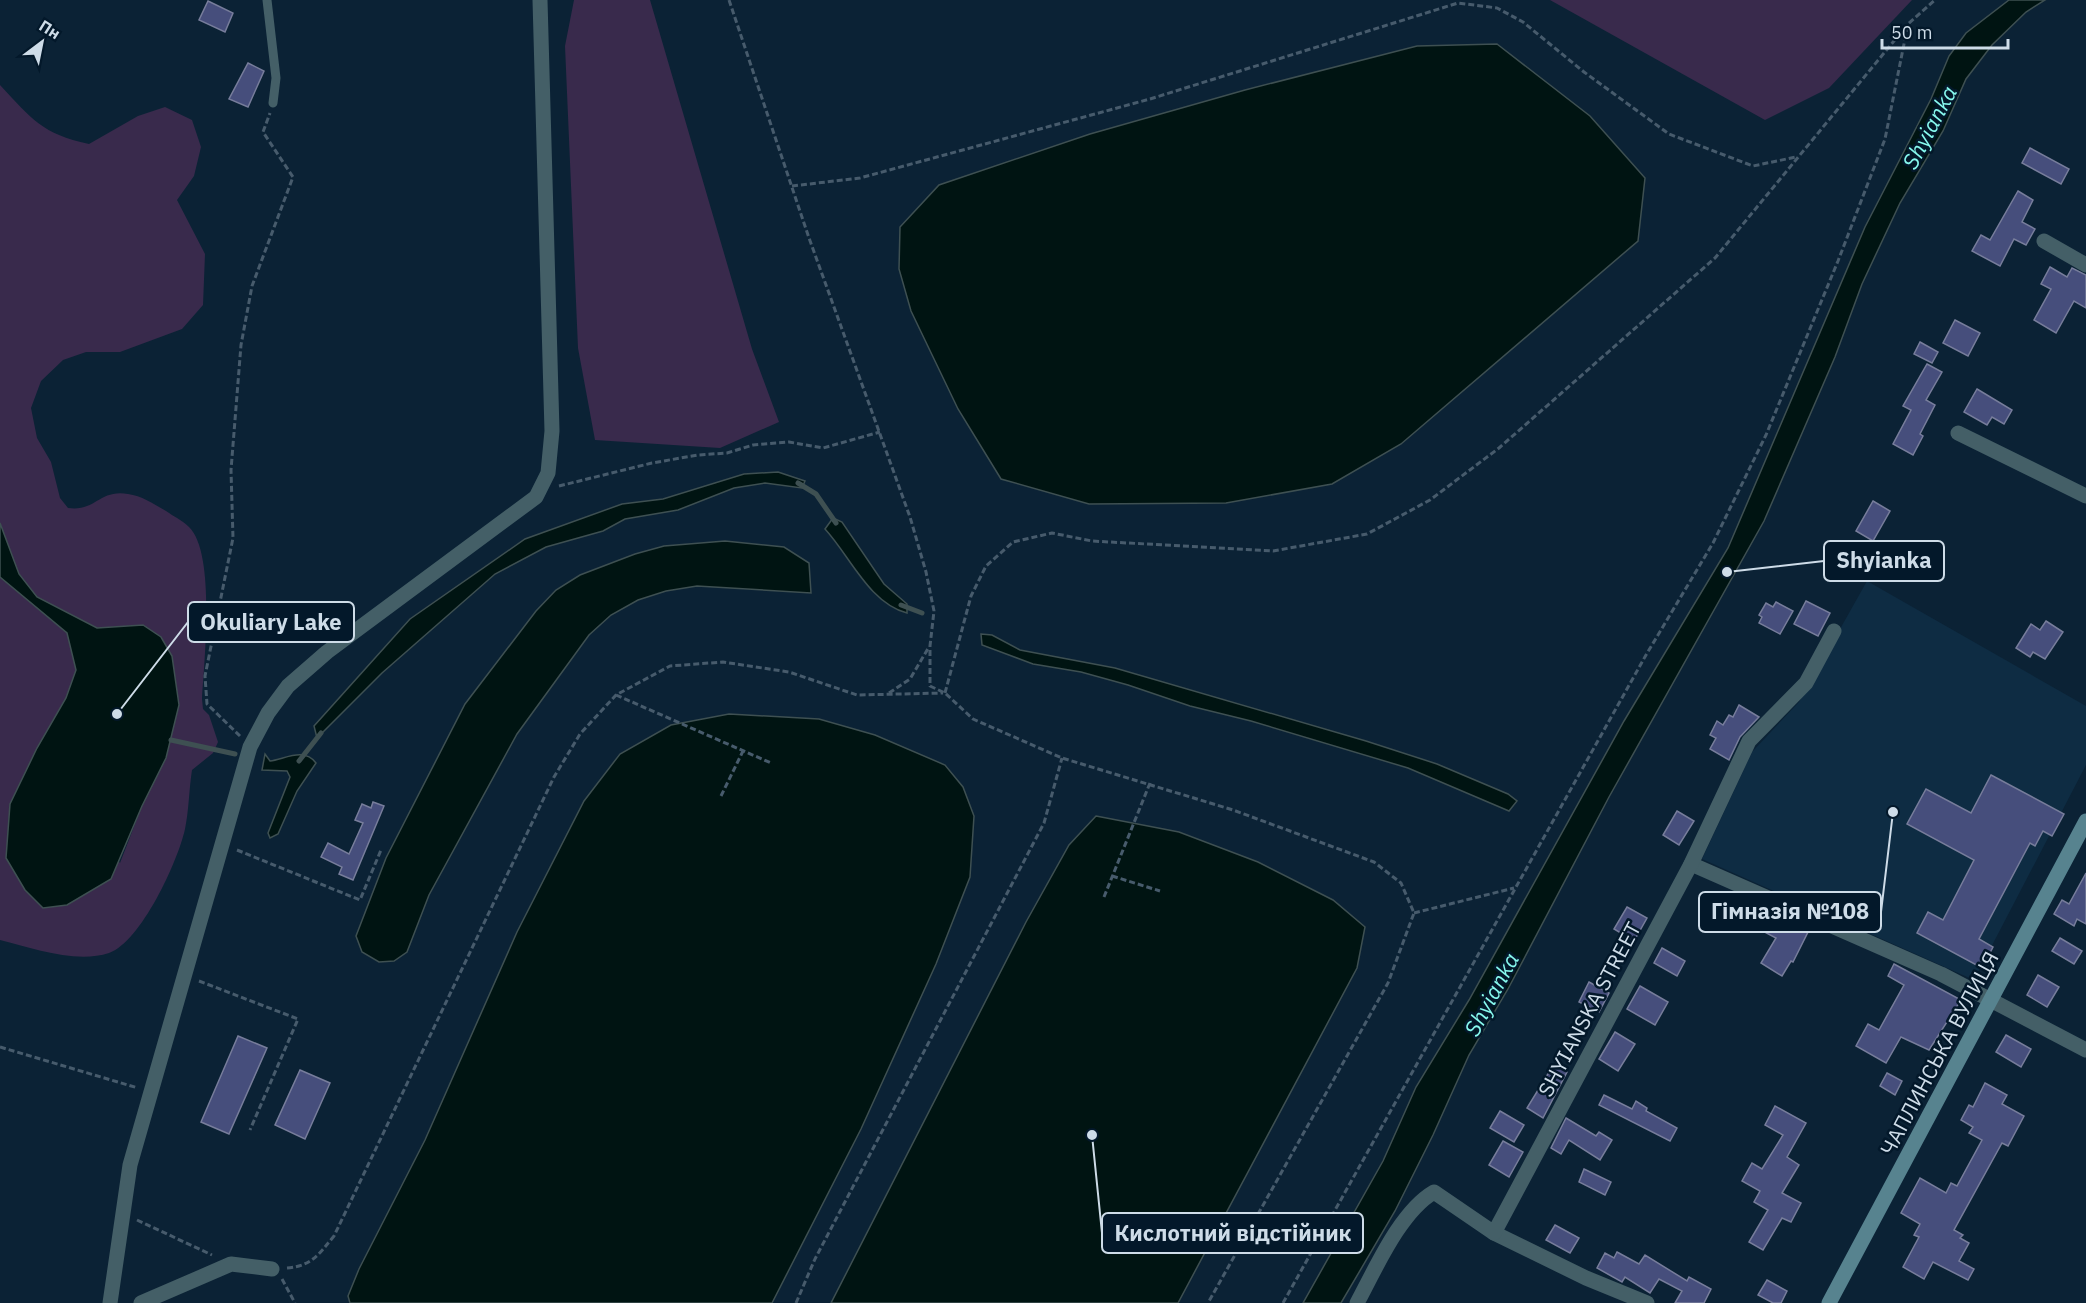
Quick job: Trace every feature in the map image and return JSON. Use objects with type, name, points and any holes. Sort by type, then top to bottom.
[{"type":"street","points":[[110,1303],[130,1166],[183,975],[224,844],[249,747],[268,713],[288,686],[327,652],[512,516],[540,491],[548,473],[552,431],[540,0]]},
{"type":"street","points":[[2043,241],[2086,265]]},
{"type":"street","points":[[1958,433],[2086,496]]},
{"type":"street","name":"SHYIANSKA STREET","points":[[1494,1233],[1691,864],[1749,741],[1806,683],[1834,631]]},
{"type":"street","name":"ЧАПЛИНСЬКА ВУЛИЦЯ","points":[[1829,1303],[2086,822]]},
{"type":"street","points":[[1691,864],[1941,974],[2086,1050]]},
{"type":"street","points":[[1357,1303],[1391,1242],[1420,1200],[1434,1192],[1494,1233],[1586,1278],[1647,1303]]},
{"type":"street","points":[[141,1303],[231,1264],[272,1269]]},
{"type":"lane","points":[[267,0],[276,78],[273,103]]},
{"type":"path","points":[[729,0],[792,186],[880,432],[926,573],[934,611],[930,645],[930,686],[945,693],[973,719],[1062,758],[1233,810],[1374,862],[1401,883],[1414,913],[1388,983],[1208,1303]]},
{"type":"path","points":[[945,693],[971,596],[986,566],[1013,542],[1052,533],[1092,540],[1274,551],[1367,534],[1430,500],[1499,448],[1715,258],[1908,24],[1935,0]]},
{"type":"path","points":[[792,186],[860,178],[1150,99],[1458,3],[1497,8],[1523,22],[1584,72],[1669,134],[1753,166],[1798,156]]},
{"type":"path","points":[[1282,1303],[1646,655],[1713,543],[1766,435],[1885,139],[1908,24]]},
{"type":"path","points":[[249,747],[207,704],[205,676],[233,538],[231,470],[242,345],[252,286],[293,177],[264,132],[273,103]]},
{"type":"path","points":[[540,491],[652,463],[698,455],[727,453],[753,445],[789,442],[823,448],[880,432]]},
{"type":"path","points":[[888,694],[910,679],[930,645]]},
{"type":"path","points":[[272,1269],[303,1267],[318,1255],[334,1236],[554,777],[580,734],[616,695],[670,666],[723,662],[789,672],[857,695],[945,693]]},
{"type":"path","points":[[616,695],[771,763]]},
{"type":"path","points":[[721,796],[743,751]]},
{"type":"path","points":[[796,1303],[815,1259],[1044,823],[1062,758]]},
{"type":"path","points":[[1104,897],[1150,783]]},
{"type":"path","points":[[224,844],[360,900],[381,850]]},
{"type":"path","points":[[1113,876],[1160,891]]},
{"type":"path","points":[[1414,913],[1515,888]]},
{"type":"path","points":[[183,975],[298,1018],[250,1130]]},
{"type":"path","points":[[0,1047],[151,1092]]},
{"type":"path","points":[[124,1215],[231,1264]]},
{"type":"path","points":[[272,1269],[287,1284],[295,1303]]},
{"type":"shaded area","points":[[574,0],[650,0],[752,349],[779,422],[720,448],[595,440],[578,348],[565,46]]},
{"type":"shaded area","points":[[1550,0],[1912,0],[1829,88],[1765,120]]},
{"type":"shaded area","points":[[0,85],[39,124],[73,140],[89,144],[138,116],[165,107],[192,120],[201,147],[194,176],[177,200],[205,254],[203,305],[182,329],[120,352],[86,352],[63,360],[41,381],[31,408],[37,438],[51,462],[60,498],[68,508],[85,507],[118,493],[143,498],[189,527],[197,540],[206,583],[202,699],[203,709],[209,715],[218,742],[213,753],[192,770],[185,829],[175,860],[156,899],[145,917],[121,946],[109,953],[96,956],[54,954],[0,940],[0,577],[67,633],[76,670],[66,698],[37,748],[120,863],[142,806],[166,758],[179,705],[172,656],[143,625],[97,628],[36,597],[19,574],[0,523]]},
{"type":"shaded area","points":[[1867,581],[2086,706],[2086,765],[1974,980],[1702,859],[1752,752],[1799,702]]},
{"type":"water","points":[[2009,0],[2045,0],[2026,12],[1992,45],[1966,79],[1943,131],[1900,203],[1862,284],[1835,357],[1764,521],[1609,797],[1508,989],[1469,1055],[1395,1211],[1341,1303],[1303,1303],[1383,1161],[1416,1087],[1469,1000],[1624,721],[1728,548],[1865,227],[1931,99],[1949,56],[1966,33]]},
{"type":"water","points":[[1497,44],[1590,116],[1645,178],[1638,241],[1401,444],[1332,484],[1226,503],[1089,504],[1001,479],[958,409],[911,311],[899,269],[900,227],[939,185],[1090,134],[1245,90],[1417,46]]},
{"type":"water","points":[[778,472],[805,481],[802,488],[765,483],[734,488],[678,510],[625,519],[603,531],[546,547],[495,574],[382,673],[317,738],[314,726],[410,619],[525,539],[622,504],[663,499],[744,474]]},
{"type":"water","points":[[833,518],[842,522],[884,584],[907,604],[907,613],[894,608],[882,599],[861,577],[825,529]]},
{"type":"water","points":[[0,523],[19,574],[37,597],[97,628],[143,625],[161,637],[172,656],[179,705],[166,758],[142,806],[111,879],[67,905],[43,908],[25,890],[6,858],[10,804],[37,748],[66,698],[76,670],[67,633],[0,577]]},
{"type":"water","points":[[725,541],[784,547],[809,563],[811,593],[697,586],[666,591],[638,600],[611,615],[589,635],[517,734],[429,895],[407,952],[394,961],[379,962],[362,952],[356,936],[386,858],[465,704],[536,611],[556,590],[580,575],[635,554],[664,546]]},
{"type":"water","points":[[981,634],[992,635],[1020,650],[1115,668],[1366,741],[1437,764],[1508,794],[1517,801],[1509,811],[1408,768],[1251,721],[1190,706],[1128,685],[1081,672],[1033,664],[982,645]]},
{"type":"water","points":[[729,714],[819,719],[875,735],[945,765],[963,787],[974,816],[970,877],[936,964],[861,1129],[772,1303],[350,1303],[348,1296],[359,1269],[425,1140],[517,932],[584,801],[620,754],[671,725]]},
{"type":"water","points":[[265,754],[270,761],[300,755],[311,758],[316,763],[297,791],[278,834],[270,838],[268,833],[290,777],[287,771],[262,770]]},
{"type":"water","points":[[1096,816],[1179,832],[1258,862],[1333,900],[1365,927],[1357,968],[1178,1303],[831,1303],[1026,922],[1069,845]]},
{"type":"building","points":[[208,1],[233,13],[225,32],[199,20]]},
{"type":"building","points":[[248,63],[264,71],[248,107],[229,99]]},
{"type":"building","points":[[2030,148],[2069,169],[2061,184],[2022,163]]},
{"type":"building","points":[[2018,191],[2033,200],[2022,222],[2035,229],[2026,245],[2014,239],[2000,266],[1972,251],[1981,235],[1990,240]]},
{"type":"building","points":[[2050,267],[2067,277],[2072,268],[2086,275],[2086,308],[2074,301],[2056,333],[2034,320],[2051,289],[2041,284]]},
{"type":"building","points":[[1955,320],[1980,333],[1968,356],[1943,343]]},
{"type":"building","points":[[1920,342],[1938,352],[1932,363],[1914,354]]},
{"type":"building","points":[[1927,364],[1942,372],[1926,400],[1935,405],[1920,434],[1923,436],[1913,455],[1893,444],[1911,410],[1903,406]]},
{"type":"building","points":[[1977,389],[2012,410],[2004,424],[1992,417],[1987,425],[1964,412]]},
{"type":"building","points":[[1873,501],[1890,511],[1873,541],[1856,531]]},
{"type":"building","points":[[1806,601],[1830,613],[1818,636],[1794,624]]},
{"type":"building","points":[[1776,602],[1793,611],[1780,634],[1759,623],[1762,617],[1759,615],[1766,603],[1773,607]]},
{"type":"building","points":[[2046,621],[2063,632],[2045,659],[2033,652],[2030,657],[2016,648],[2031,624],[2040,630]]},
{"type":"building","points":[[1739,705],[1759,717],[1740,737],[1729,760],[1710,749],[1716,738],[1710,735],[1717,721],[1723,725],[1729,715],[1733,717]]},
{"type":"building","points":[[1991,775],[2064,814],[2052,836],[2043,831],[2035,846],[2030,843],[1979,939],[1993,947],[1982,968],[1917,933],[1928,912],[1943,920],[1974,860],[1907,824],[1926,789],[1971,813]]},
{"type":"building","points":[[373,802],[384,806],[353,880],[339,874],[342,867],[321,857],[328,843],[349,854],[363,823],[355,820],[362,804],[371,808]]},
{"type":"building","points":[[1677,811],[1694,821],[1679,845],[1663,835]]},
{"type":"building","points":[[2086,873],[2086,924],[2077,919],[2074,926],[2054,914],[2062,900],[2069,904]]},
{"type":"building","points":[[1627,907],[1647,918],[1634,941],[1614,929]]},
{"type":"building","points":[[1765,912],[1808,932],[1793,962],[1791,961],[1782,976],[1761,963],[1776,938],[1757,928]]},
{"type":"building","points":[[2060,938],[2082,951],[2074,964],[2052,951]]},
{"type":"building","points":[[1662,948],[1685,961],[1677,976],[1654,963]]},
{"type":"building","points":[[1894,964],[1961,1000],[1929,1050],[1901,1037],[1886,1063],[1856,1046],[1868,1024],[1879,1030],[1904,985],[1888,976]]},
{"type":"building","points":[[2038,975],[2059,987],[2047,1007],[2027,995]]},
{"type":"building","points":[[1589,982],[1609,993],[1599,1012],[1579,1002]]},
{"type":"building","points":[[1640,986],[1668,1002],[1655,1025],[1627,1009]]},
{"type":"building","points":[[1615,1032],[1635,1044],[1618,1071],[1599,1059]]},
{"type":"building","points":[[2006,1035],[2031,1049],[2021,1067],[1996,1052]]},
{"type":"building","points":[[238,1036],[267,1048],[229,1134],[201,1122]]},
{"type":"building","points":[[1554,1064],[1567,1072],[1543,1118],[1527,1108]]},
{"type":"building","points":[[300,1070],[330,1083],[305,1139],[275,1125]]},
{"type":"building","points":[[1887,1073],[1902,1081],[1895,1095],[1880,1086]]},
{"type":"building","points":[[1985,1083],[2007,1095],[2002,1104],[2024,1116],[2008,1146],[2002,1143],[1954,1230],[1963,1235],[1960,1238],[1969,1243],[1959,1261],[1974,1269],[1968,1280],[1933,1262],[1924,1279],[1903,1267],[1919,1237],[1914,1235],[1920,1224],[1901,1213],[1920,1178],[1946,1193],[1951,1183],[1957,1186],[1982,1140],[1969,1133],[1973,1127],[1961,1120],[1969,1105],[1973,1107]]},
{"type":"building","points":[[1604,1095],[1632,1109],[1636,1101],[1647,1108],[1646,1111],[1677,1128],[1670,1141],[1599,1105]]},
{"type":"building","points":[[1775,1106],[1806,1123],[1787,1157],[1799,1165],[1782,1193],[1801,1203],[1791,1222],[1782,1218],[1763,1250],[1749,1242],[1768,1210],[1754,1202],[1760,1191],[1742,1181],[1752,1163],[1762,1169],[1783,1135],[1765,1125]]},
{"type":"building","points":[[1500,1111],[1524,1125],[1514,1142],[1490,1128]]},
{"type":"building","points":[[1566,1118],[1596,1136],[1599,1132],[1612,1140],[1600,1160],[1569,1140],[1561,1154],[1551,1148]]},
{"type":"building","points":[[1503,1141],[1523,1152],[1509,1177],[1489,1165]]},
{"type":"building","points":[[1584,1169],[1611,1182],[1605,1195],[1579,1182]]},
{"type":"building","points":[[1555,1225],[1579,1238],[1570,1253],[1546,1240]]},
{"type":"building","points":[[1617,1252],[1639,1264],[1645,1255],[1687,1281],[1689,1277],[1711,1289],[1704,1303],[1675,1303],[1682,1291],[1659,1279],[1650,1293],[1625,1277],[1622,1282],[1597,1268],[1605,1253],[1614,1258]]},
{"type":"building","points":[[1767,1280],[1787,1291],[1781,1303],[1773,1303],[1758,1295]]},
{"type":"waterway","points":[[798,483],[816,494],[836,523]]},
{"type":"waterway","points":[[901,605],[922,613]]},
{"type":"waterway","points":[[299,761],[321,733]]},
{"type":"waterway","points":[[171,740],[235,754]]},
{"type":"place","name":"Shyianka","points":[[1727,572]]},
{"type":"place","name":"Okuliary Lake","points":[[117,714]]},
{"type":"place","name":"Гімназія №108","points":[[1893,812]]},
{"type":"place","name":"Кислотний відстійник","points":[[1092,1135]]}]
